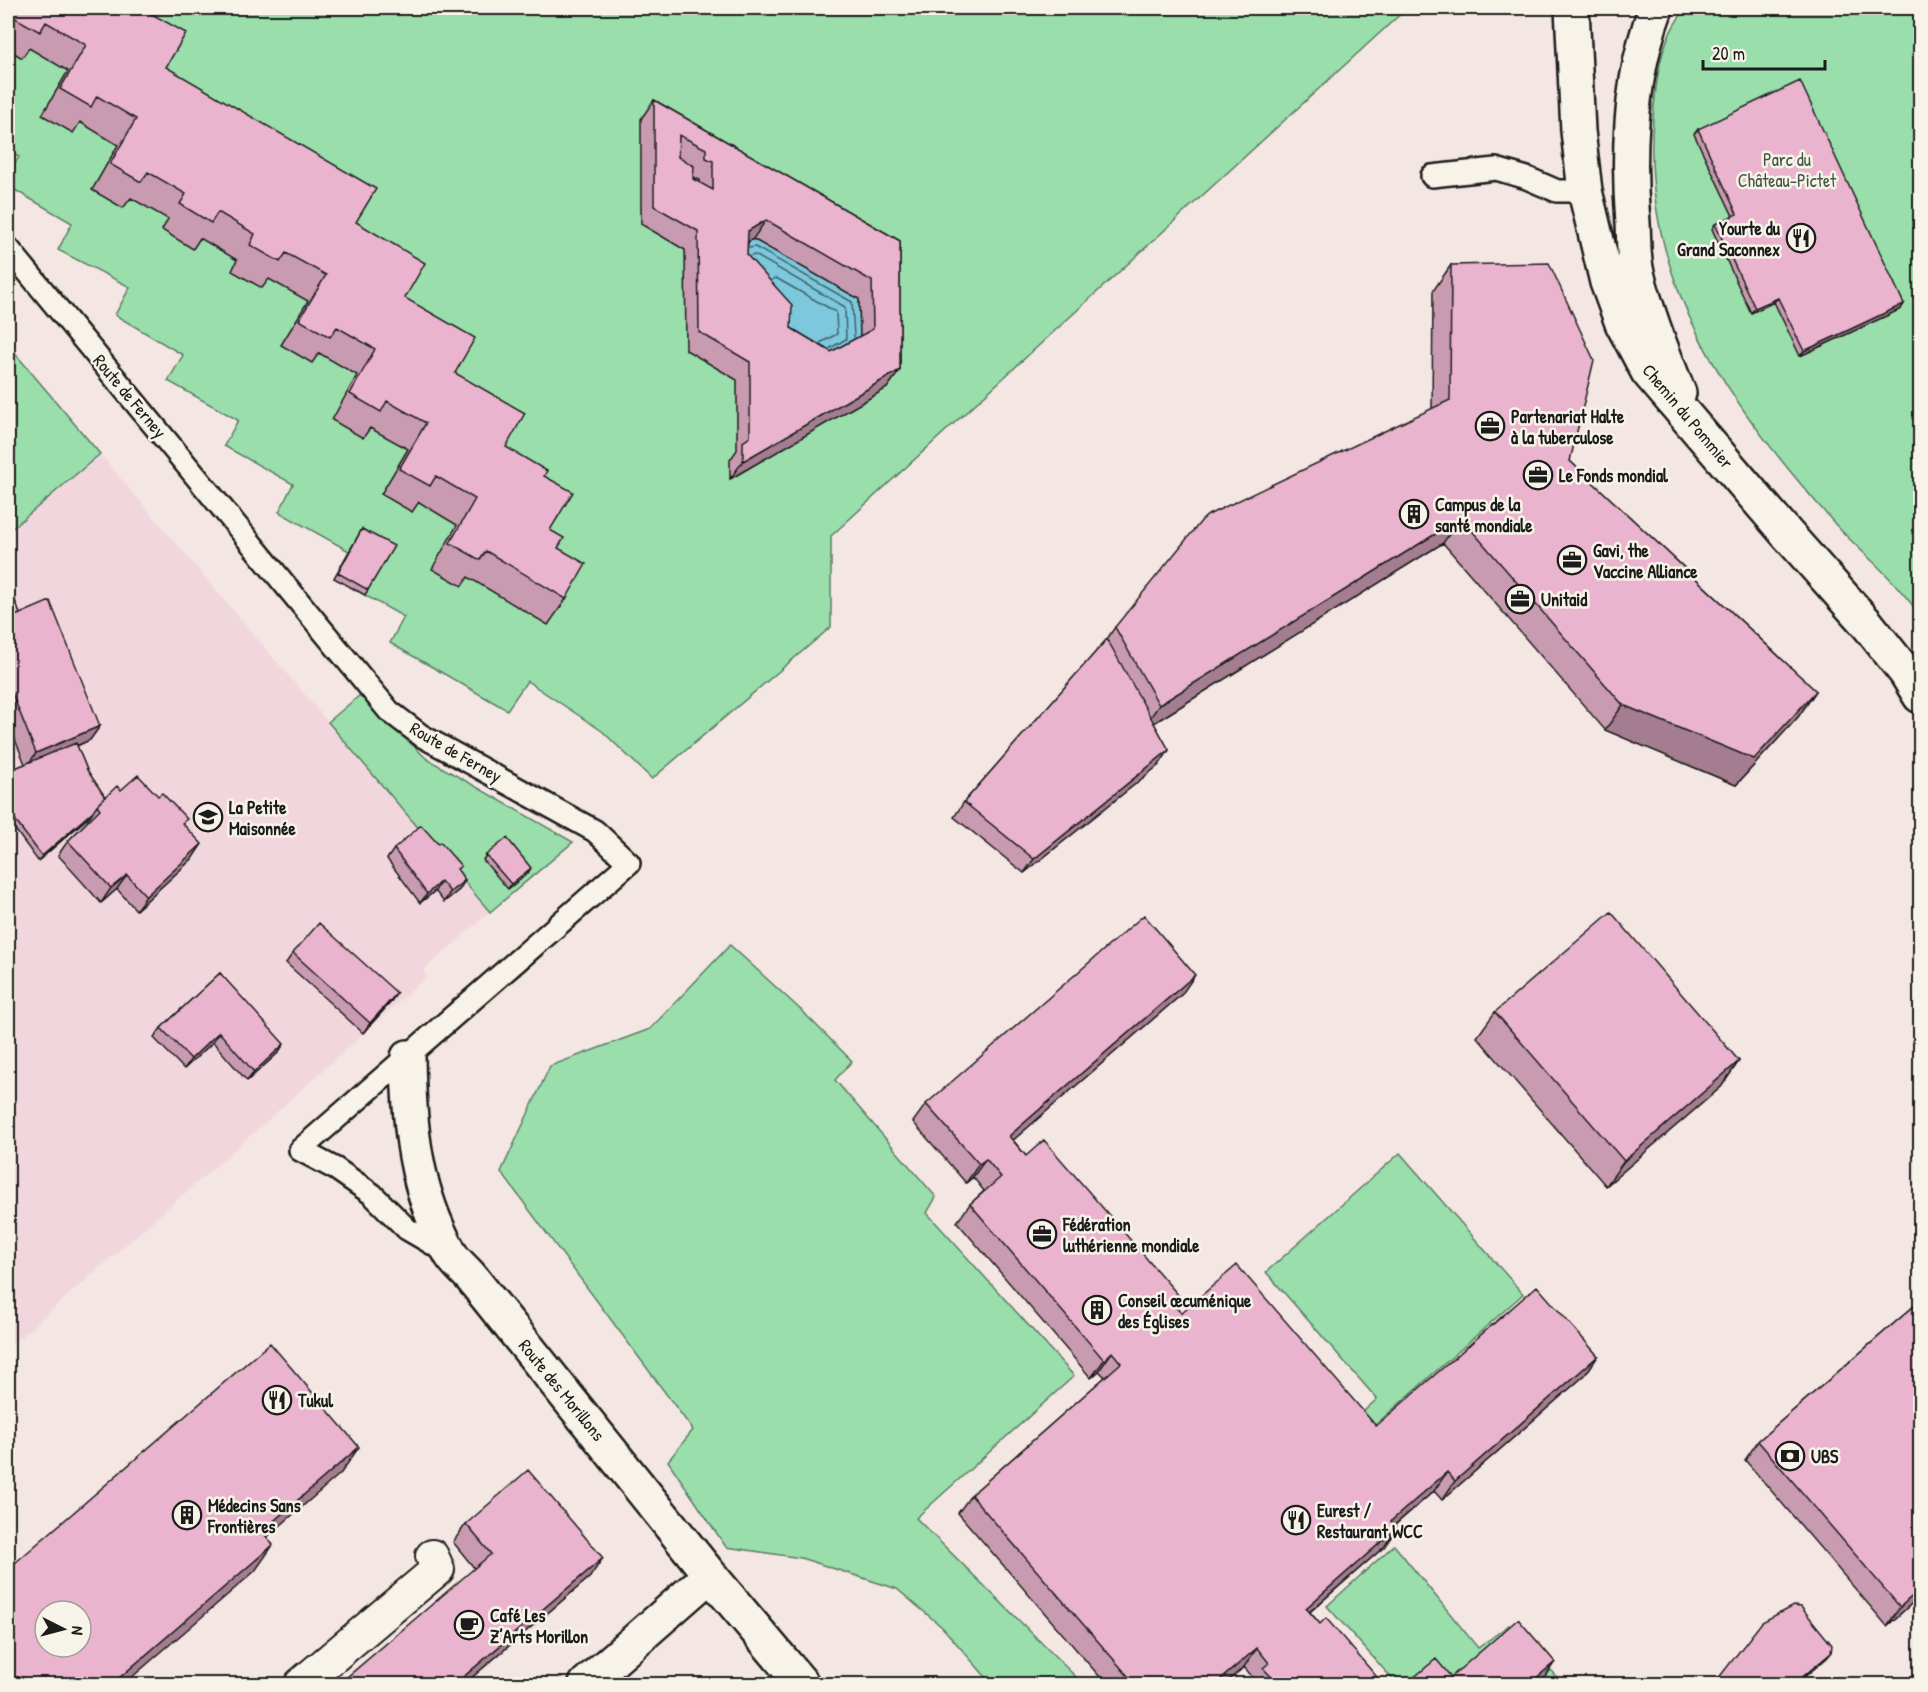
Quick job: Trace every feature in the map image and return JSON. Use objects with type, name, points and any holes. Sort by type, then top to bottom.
[{"type":"street","name":"Chemin du Pommier","points":[[1572,8],[1578,131],[1585,191],[1606,282],[1622,323],[1648,372],[1868,625],[1906,673],[1920,696]]},
{"type":"street","points":[[1656,8],[1646,34],[1632,114],[1629,168],[1636,271],[1666,361],[1693,425]]},
{"type":"street","name":"Route des Morillons","points":[[408,1057],[409,1112],[417,1166],[430,1210],[450,1254],[471,1277],[710,1575],[802,1684]]},
{"type":"street","points":[[301,1684],[438,1569],[432,1556]]},
{"type":"street","points":[[586,1684],[710,1575]]},
{"type":"lane","points":[[1432,176],[1496,170],[1527,178],[1557,191],[1585,191]]},
{"type":"lane","name":"Route de Ferney","points":[[8,248],[389,711],[422,736],[595,831],[629,863],[300,1150],[336,1169],[372,1194],[406,1229],[450,1254]]},
{"type":"shaded area","name":"La Petite Maisonnée","points":[[100,454],[490,912],[424,970],[426,977],[257,1130],[8,1348],[8,532]]},
{"type":"green space","points":[[8,8],[1407,8],[831,536],[831,627],[652,779],[602,731],[527,681],[507,710],[390,643],[404,617],[334,578],[349,551],[279,512],[293,484],[224,446],[238,420],[168,381],[183,355],[115,315],[130,287],[58,250],[72,223],[8,186],[8,175],[19,157],[8,151]]},
{"type":"green space","name":"Parc du Château-Pictet","points":[[1687,8],[1920,8],[1920,615],[1887,576],[1836,525],[1762,435],[1729,388],[1701,340],[1678,289],[1661,235],[1653,179],[1653,118],[1658,74],[1665,45],[1678,19]]},
{"type":"green space","points":[[8,345],[100,454],[8,532]]},
{"type":"green space","points":[[360,695],[427,759],[573,842],[490,912],[328,722]]},
{"type":"green space","points":[[730,945],[852,1061],[835,1080],[936,1197],[927,1213],[1074,1376],[916,1518],[1083,1684],[992,1684],[942,1627],[897,1589],[801,1558],[726,1547],[668,1461],[693,1430],[501,1172],[550,1066],[650,1029]]},
{"type":"green space","points":[[1400,1153],[1523,1294],[1364,1435],[1352,1422],[1377,1399],[1266,1272]]},
{"type":"green space","points":[[1394,1545],[1478,1648],[1509,1625],[1563,1684],[1397,1684],[1327,1606]]},
{"type":"water","points":[[753,239],[859,299],[860,347],[818,370],[735,250]]},
{"type":"building","points":[[14,8],[141,8],[186,33],[166,67],[376,189],[356,222],[425,263],[405,298],[475,338],[455,373],[525,413],[506,447],[547,471],[544,476],[573,492],[550,530],[564,538],[558,548],[586,564],[566,599],[486,551],[480,560],[450,543],[475,499],[436,476],[430,486],[399,469],[426,423],[387,401],[381,412],[350,394],[375,349],[337,327],[330,337],[299,320],[326,275],[286,253],[280,262],[250,245],[255,234],[218,212],[211,223],[180,204],[186,194],[148,172],[141,182],[110,164],[136,119],[97,96],[91,107],[60,89],[86,45],[46,22],[40,32],[10,15]]},
{"type":"building","points":[[1800,81],[1904,304],[1804,351],[1778,298],[1755,308],[1715,224],[1737,214],[1698,129]]},
{"type":"building","points":[[654,100],[900,241],[900,370],[743,461],[743,442],[750,437],[750,362],[699,332],[698,231],[654,206]],"holes":[[[679,135],[706,149],[706,158],[713,161],[713,190],[693,179],[694,166],[678,157]],[[766,220],[872,281],[873,329],[831,352],[791,328],[792,305],[747,255],[748,231]]]},
{"type":"building","name":"Campus de la santé mondiale","points":[[1549,263],[1594,360],[1570,461],[1816,691],[1754,759],[1623,705],[1461,518],[1159,705],[1115,627],[1202,520],[1208,515],[1450,400],[1451,265]]},
{"type":"building","points":[[362,529],[394,546],[368,590],[338,573]]},
{"type":"building","points":[[8,582],[20,614],[8,619]]},
{"type":"building","points":[[50,601],[100,726],[36,753],[8,683],[8,619]]},
{"type":"building","points":[[1107,639],[1169,750],[1034,859],[964,802]]},
{"type":"building","points":[[76,743],[87,770],[105,797],[93,811],[42,856],[17,823],[8,803],[8,771]]},
{"type":"building","points":[[138,775],[158,796],[162,793],[187,819],[182,823],[202,844],[146,896],[127,875],[111,888],[68,841],[100,809],[97,805],[117,786],[121,790]]},
{"type":"building","points":[[421,825],[461,866],[457,869],[465,880],[450,892],[441,881],[427,894],[394,849]]},
{"type":"building","points":[[507,838],[531,868],[511,884],[486,855]]},
{"type":"building","points":[[1611,912],[1739,1061],[1624,1161],[1495,1012]]},
{"type":"building","name":"Conseil œcuménique des Églises","points":[[1144,915],[1195,975],[1009,1136],[1026,1156],[1044,1140],[1179,1296],[1172,1303],[1181,1313],[1237,1265],[1376,1426],[1537,1286],[1598,1356],[1455,1481],[1447,1472],[1391,1521],[1397,1528],[1306,1608],[1320,1624],[1326,1618],[1383,1684],[1278,1684],[1263,1668],[1269,1663],[1257,1648],[1215,1684],[1135,1684],[971,1495],[1121,1363],[1112,1352],[1104,1360],[970,1204],[1001,1177],[986,1159],[979,1164],[926,1104]]},
{"type":"building","points":[[319,923],[397,993],[370,1023],[293,953]]},
{"type":"building","points":[[220,973],[284,1044],[254,1072],[219,1032],[191,1059],[161,1028]]},
{"type":"building","points":[[1920,1301],[1920,1589],[1900,1607],[1758,1441]]},
{"type":"building","name":"Médecins Sans Frontières","points":[[270,1343],[359,1447],[262,1531],[273,1545],[112,1684],[8,1684],[8,1569]]},
{"type":"building","points":[[528,1470],[603,1558],[455,1684],[339,1684],[491,1554],[466,1524]]},
{"type":"building","points":[[1793,1606],[1801,1607],[1832,1645],[1831,1653],[1794,1684],[1714,1684],[1762,1622]]},
{"type":"building","points":[[1518,1619],[1555,1662],[1529,1684],[1406,1684],[1436,1659],[1451,1677]]},
{"type":"place","name":"Yourte du Grand Saconnex","points":[[1801,238]]},
{"type":"place","name":"Partenariat Halte à la tuberculose","points":[[1490,426]]},
{"type":"place","name":"Le Fonds mondial","points":[[1538,475]]},
{"type":"place","name":"Campus de la santé mondiale","points":[[1414,514]]},
{"type":"place","name":"Gavi, the Vaccine Alliance","points":[[1572,560]]},
{"type":"place","name":"Unitaid","points":[[1520,599]]},
{"type":"place","name":"La Petite Maisonnée","points":[[208,817]]},
{"type":"place","name":"Fédération luthérienne mondiale","points":[[1042,1234]]},
{"type":"place","name":"Conseil œcuménique des Églises","points":[[1097,1310]]},
{"type":"place","name":"Tukul","points":[[277,1400]]},
{"type":"place","name":"UBS","points":[[1790,1456]]},
{"type":"place","name":"Médecins Sans Frontières","points":[[187,1515]]},
{"type":"place","name":"Eurest / Restaurant WCC","points":[[1296,1520]]},
{"type":"place","name":"Café Les Z’Arts Morillon","points":[[469,1625]]}]
